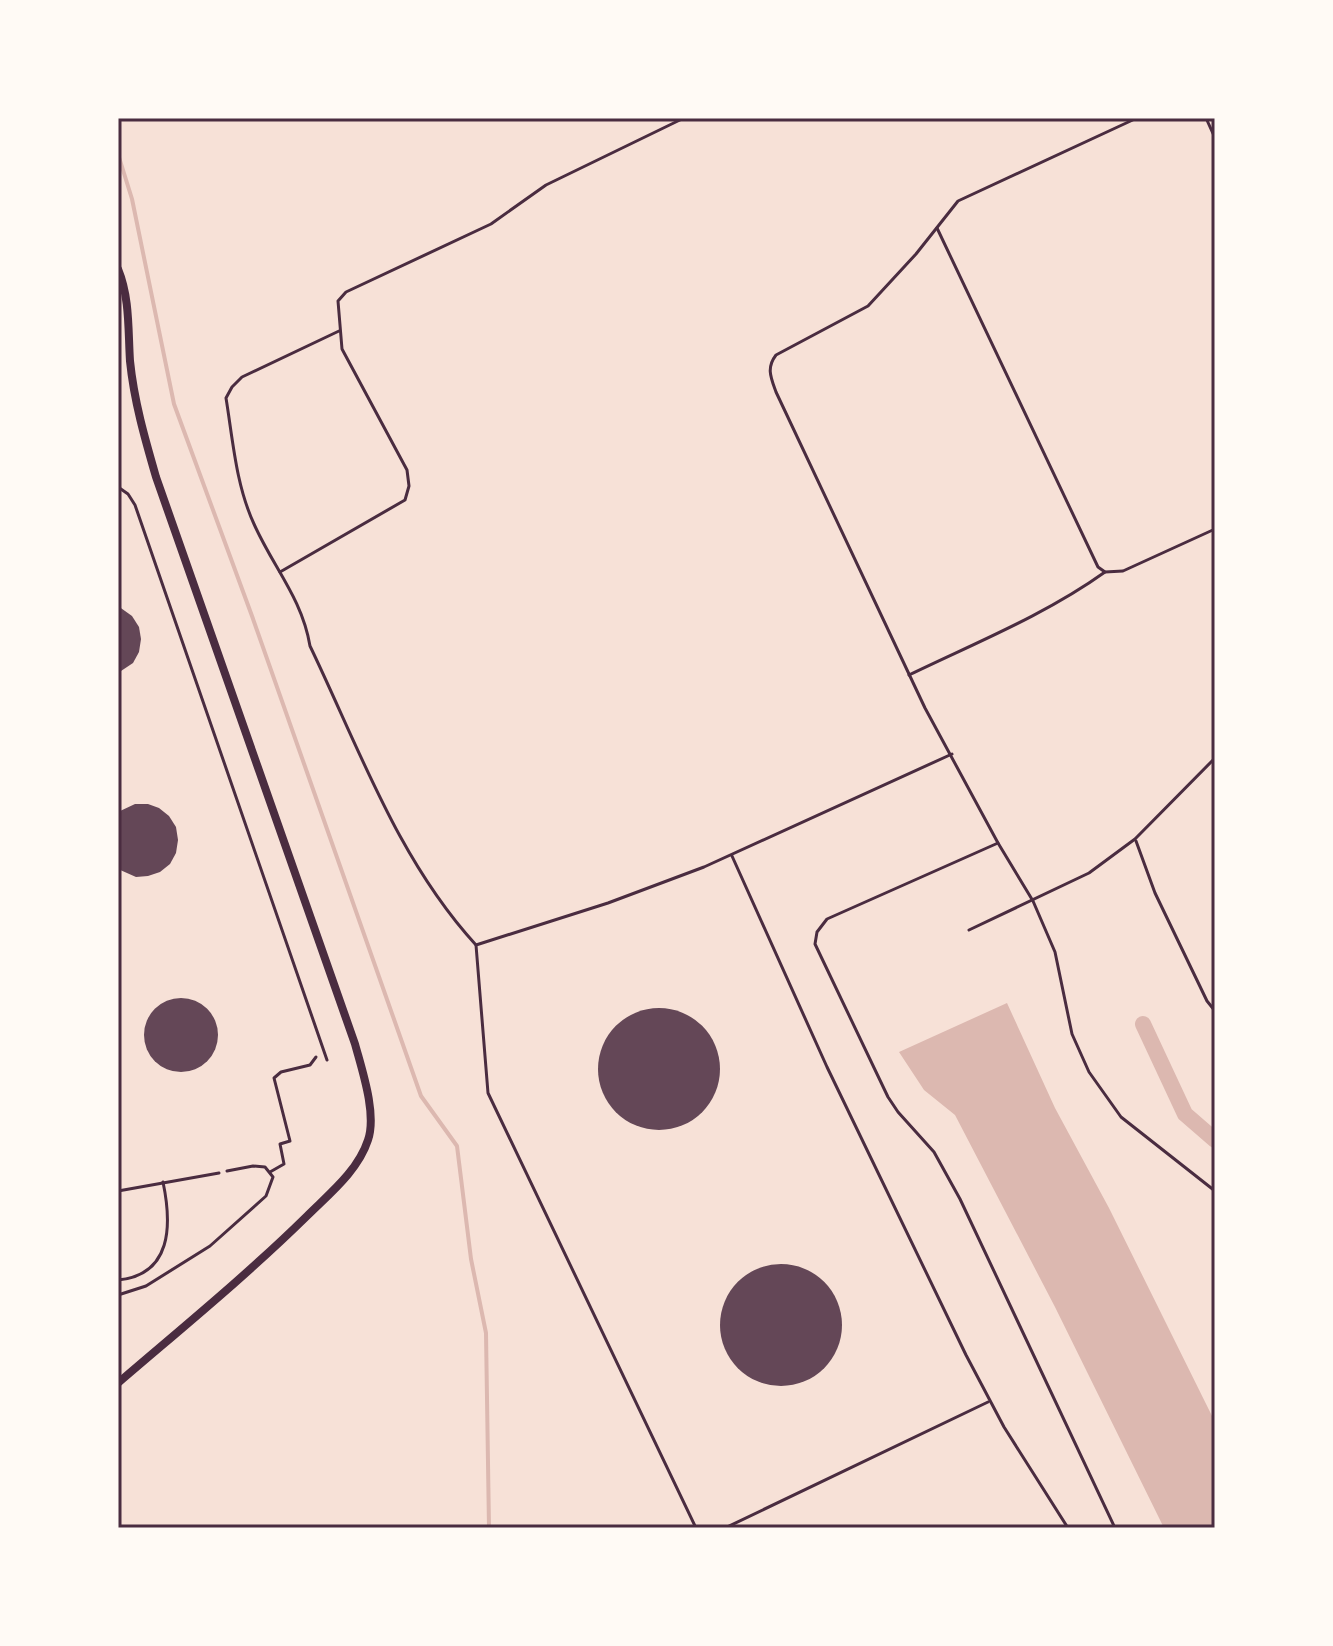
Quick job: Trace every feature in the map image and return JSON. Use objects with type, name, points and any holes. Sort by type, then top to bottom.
[{"type":"street","points":[[118,269],[127,302],[130,363],[139,420],[156,477],[355,1044],[369,1101],[369,1139],[340,1184],[274,1248],[118,1383]]},
{"type":"lane","points":[[280,572],[405,500],[409,486],[407,470],[342,349],[338,301],[346,292],[491,224],[546,185],[684,118]]},
{"type":"lane","points":[[1137,118],[958,201],[916,254],[868,306],[776,355],[770,362],[769,370],[776,392],[909,675],[998,843],[1033,901],[1055,952],[1072,1034],[1089,1072],[1121,1117],[1215,1191]]},
{"type":"lane","points":[[1206,118],[1215,138]]},
{"type":"lane","points":[[936,227],[1092,560],[1105,572]]},
{"type":"lane","points":[[339,331],[242,377],[226,398],[244,500],[255,527],[299,604],[306,620],[310,646],[403,844],[436,898],[476,945],[488,1093],[696,1528]]},
{"type":"lane","points":[[118,487],[128,494],[135,505],[327,1060]]},
{"type":"lane","points":[[909,675],[1035,615],[1081,590],[1105,572],[1123,571],[1215,529]]},
{"type":"lane","points":[[476,945],[608,903],[732,855],[952,754]]},
{"type":"lane","points":[[969,930],[1089,873],[1135,839],[1215,758]]},
{"type":"lane","points":[[1135,839],[1161,905],[1207,1001],[1215,1011]]},
{"type":"lane","points":[[998,843],[827,919],[817,932],[815,944],[888,1097],[934,1152],[960,1199],[1115,1528]]},
{"type":"lane","points":[[732,855],[827,1067],[990,1401],[1068,1528]]},
{"type":"lane","points":[[118,1191],[219,1173]]},
{"type":"lane","points":[[118,1280],[143,1275],[155,1265],[166,1239],[169,1210],[163,1182]]},
{"type":"lane","points":[[725,1528],[990,1401]]},
{"type":"path","points":[[270,1172],[284,1164],[280,1144],[290,1141],[274,1078],[281,1072],[310,1065],[323,1048]]},
{"type":"path","points":[[118,1295],[146,1286],[210,1246],[266,1196],[273,1177],[265,1167],[253,1166],[219,1173]]},
{"type":"shaded area","points":[[1007,1003],[1055,1108],[1109,1208],[1215,1422],[1215,1528],[1164,1528],[1055,1307],[955,1115],[924,1090],[899,1052]]},
{"type":"building","points":[[118,606],[132,616],[139,627],[141,639],[133,663],[118,673]]},
{"type":"building","points":[[135,804],[159,808],[176,827],[176,853],[170,864],[148,876],[136,877],[118,869],[118,812]]},
{"type":"building","points":[[181,998],[195,1001],[207,1009],[215,1021],[218,1035],[215,1049],[207,1061],[195,1069],[181,1072],[167,1069],[155,1061],[147,1049],[144,1035],[147,1021],[155,1009],[167,1001]]},
{"type":"building","points":[[659,1008],[682,1013],[702,1026],[715,1046],[720,1069],[715,1092],[702,1112],[682,1125],[659,1130],[636,1125],[616,1112],[603,1092],[598,1069],[603,1046],[616,1026],[636,1013]]},
{"type":"building","points":[[781,1264],[804,1269],[824,1282],[837,1302],[842,1325],[837,1348],[824,1368],[804,1381],[781,1386],[758,1381],[738,1368],[725,1348],[720,1325],[725,1302],[738,1282],[758,1269]]},
{"type":"waterway","points":[[118,154],[132,199],[174,404],[421,1096],[457,1146],[471,1259],[486,1333],[489,1528]]},
{"type":"waterway","points":[[1143,1024],[1185,1114],[1215,1140]]}]
